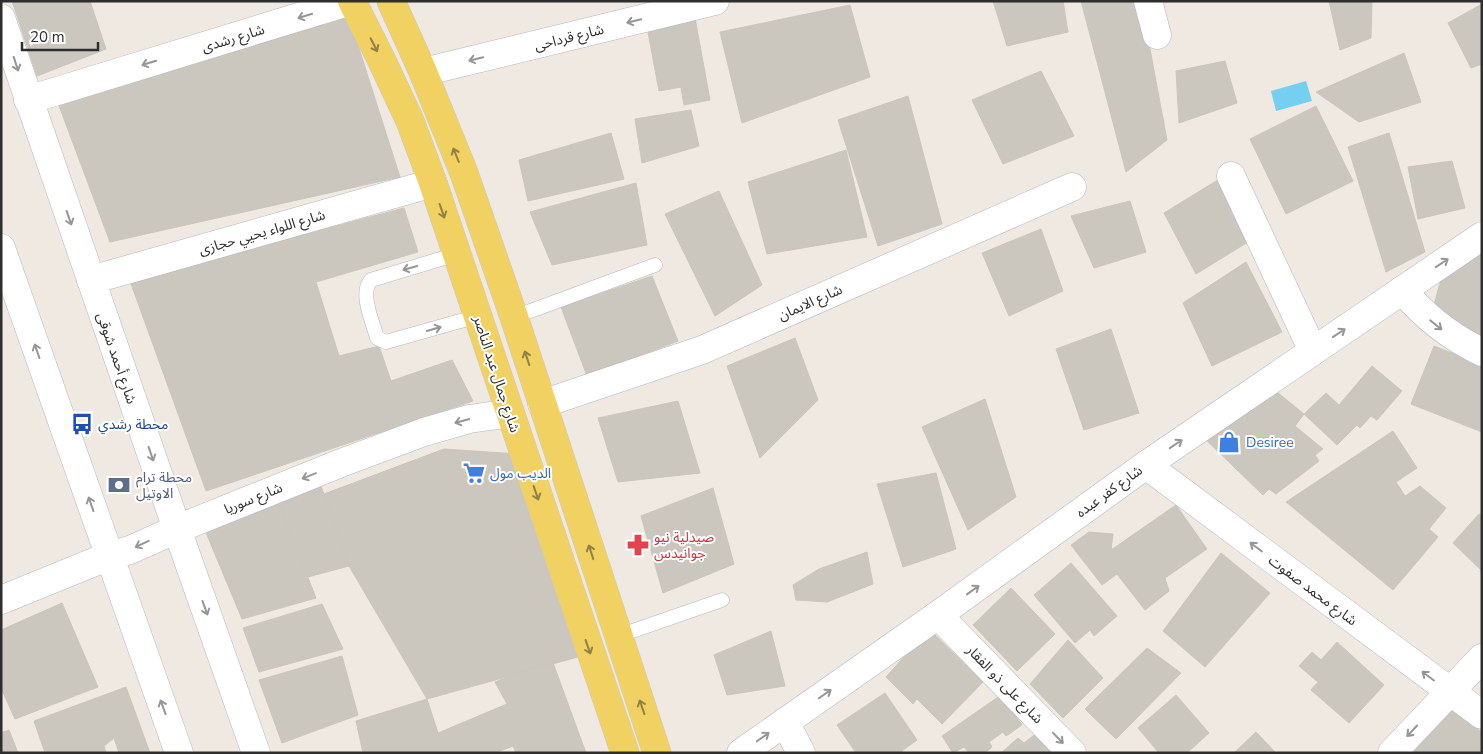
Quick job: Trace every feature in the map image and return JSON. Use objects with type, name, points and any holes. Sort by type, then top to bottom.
[{"type":"main road","name":"شارع جمال عبد الناصر","points":[[351,1],[410,121],[433,183],[625,753]]},
{"type":"main road","points":[[391,1],[423,72],[464,173],[514,317],[657,753]]},
{"type":"street","name":"شارع رشدى","points":[[28,100],[351,1]]},
{"type":"street","name":"شارع قرداحى","points":[[423,72],[668,7],[715,1]]},
{"type":"street","points":[[1148,1],[1157,35]]},
{"type":"street","name":"شارع أحمد شوقى","points":[[1,18],[90,280],[256,753]]},
{"type":"street","points":[[1231,176],[1313,351]]},
{"type":"street","name":"شارع اللواء يحيي حجازى","points":[[90,280],[433,183]]},
{"type":"street","name":"شارع الايمان","points":[[542,404],[702,350],[1072,187]]},
{"type":"street","name":"شارع كفر عبده","points":[[741,753],[938,615],[1146,465],[1482,236]]},
{"type":"street","points":[[1,248],[179,753]]},
{"type":"street","points":[[1402,290],[1445,332],[1462,343],[1482,352]]},
{"type":"street","name":"شارع سوريا","points":[[1,600],[424,432],[469,419],[510,413]]},
{"type":"street","name":"شارع محمد صفوت","points":[[1146,465],[1482,715]]},
{"type":"street","name":"شارع على ذو الفقار","points":[[938,615],[1072,753]]},
{"type":"street","points":[[1392,753],[1482,658]]},
{"type":"street","points":[[786,722],[801,753]]},
{"type":"lane","points":[[457,254],[370,280],[367,283],[364,293],[377,338],[386,342],[478,316]]},
{"type":"lane","points":[[514,317],[655,265]]},
{"type":"lane","points":[[618,636],[722,600]]},
{"type":"water","points":[[1306,81],[1312,101],[1276,111],[1271,91]]},
{"type":"building","points":[[12,1],[90,1],[106,49],[37,76]]},
{"type":"building","points":[[993,1],[1063,1],[1068,32],[1007,46]]},
{"type":"building","points":[[1081,1],[1141,1],[1167,140],[1126,172]]},
{"type":"building","points":[[1329,1],[1372,1],[1371,38],[1340,50]]},
{"type":"building","points":[[1482,4],[1482,64],[1471,68],[1448,23]]},
{"type":"building","points":[[850,5],[870,77],[742,123],[720,32]]},
{"type":"building","points":[[349,17],[400,177],[110,242],[58,103]]},
{"type":"building","points":[[695,18],[710,100],[684,105],[681,87],[659,91],[647,27]]},
{"type":"building","points":[[1404,53],[1421,102],[1359,122],[1316,92]]},
{"type":"building","points":[[1225,61],[1237,103],[1179,123],[1176,71]]},
{"type":"building","points":[[1041,71],[1074,136],[1003,164],[972,100]]},
{"type":"building","points":[[908,96],[942,224],[878,246],[838,120]]},
{"type":"building","points":[[1316,106],[1353,181],[1286,214],[1250,139]]},
{"type":"building","points":[[691,110],[699,146],[642,163],[635,119]]},
{"type":"building","points":[[611,133],[624,179],[528,201],[519,160]]},
{"type":"building","points":[[1389,133],[1425,252],[1386,272],[1348,147]]},
{"type":"building","points":[[846,150],[867,237],[767,254],[748,182]]},
{"type":"building","points":[[1452,161],[1465,208],[1418,219],[1408,167]]},
{"type":"building","points":[[1221,178],[1248,242],[1196,274],[1164,213]]},
{"type":"building","points":[[636,183],[647,245],[552,265],[530,212]]},
{"type":"building","points":[[719,191],[762,285],[715,316],[665,214]]},
{"type":"building","points":[[1130,201],[1146,252],[1094,268],[1071,216]]},
{"type":"building","points":[[404,208],[418,252],[316,282],[339,356],[379,346],[391,381],[452,360],[473,401],[206,491],[130,281]]},
{"type":"building","points":[[1041,229],[1063,291],[1009,316],[982,253]]},
{"type":"building","points":[[1482,246],[1482,339],[1450,335],[1434,305],[1441,279]]},
{"type":"building","points":[[1246,262],[1282,332],[1212,366],[1183,303]]},
{"type":"building","points":[[652,276],[678,341],[587,376],[561,307]]},
{"type":"building","points":[[1111,329],[1139,413],[1084,430],[1056,349]]},
{"type":"building","points":[[795,338],[818,400],[760,458],[727,366]]},
{"type":"building","points":[[1434,346],[1482,365],[1482,432],[1411,404]]},
{"type":"building","points":[[1372,366],[1402,391],[1377,420],[1371,416],[1360,428],[1357,425],[1337,445],[1304,414],[1326,393],[1339,405]]},
{"type":"building","points":[[1267,384],[1304,414],[1295,426],[1323,449],[1315,455],[1319,461],[1276,494],[1269,489],[1263,495],[1200,434]]},
{"type":"building","points":[[985,399],[1016,497],[968,530],[922,427]]},
{"type":"building","points":[[678,401],[700,473],[618,482],[598,418]]},
{"type":"building","points":[[1393,431],[1417,468],[1396,482],[1405,496],[1420,486],[1446,508],[1429,529],[1438,537],[1393,590],[1286,502]]},
{"type":"building","points":[[444,449],[517,454],[585,655],[427,699],[349,566],[324,494]]},
{"type":"building","points":[[936,473],[956,549],[903,567],[877,484]]},
{"type":"building","points":[[321,486],[349,566],[308,577],[277,499]]},
{"type":"building","points":[[713,488],[734,564],[663,593],[641,516]]},
{"type":"building","points":[[277,499],[316,598],[242,619],[202,523]]},
{"type":"building","points":[[1176,505],[1207,549],[1165,578],[1169,591],[1145,610],[1117,574],[1102,585],[1071,545],[1089,532],[1113,534],[1111,550]]},
{"type":"building","points":[[1479,514],[1482,516],[1482,571],[1453,543]]},
{"type":"building","points":[[867,552],[873,584],[827,602],[796,600],[793,585],[819,569]]},
{"type":"building","points":[[1221,553],[1270,593],[1205,667],[1163,631]]},
{"type":"building","points":[[1071,563],[1117,616],[1094,636],[1090,630],[1075,643],[1034,595]]},
{"type":"building","points":[[1011,588],[1055,634],[1017,671],[973,625]]},
{"type":"building","points":[[62,603],[98,687],[15,719],[1,688],[1,630]]},
{"type":"building","points":[[322,604],[343,649],[259,672],[243,628]]},
{"type":"building","points":[[929,629],[983,682],[942,724],[917,699],[913,704],[886,677]]},
{"type":"building","points":[[771,631],[785,686],[727,695],[714,655]]},
{"type":"building","points":[[1068,640],[1103,678],[1063,718],[1030,684]]},
{"type":"building","points":[[1337,642],[1384,685],[1349,723],[1311,690],[1318,682],[1299,666],[1312,652],[1321,660]]},
{"type":"building","points":[[1147,648],[1181,673],[1116,739],[1085,709]]},
{"type":"building","points":[[342,656],[358,715],[282,743],[259,680]]},
{"type":"building","points":[[552,660],[586,753],[516,753],[513,746],[495,753],[363,753],[356,721],[427,699],[438,733],[507,704],[495,682]]},
{"type":"building","points":[[126,687],[150,753],[119,753],[114,738],[104,746],[106,753],[45,753],[34,721]]},
{"type":"building","points":[[885,693],[917,740],[899,753],[856,753],[837,725]]},
{"type":"building","points":[[1001,695],[1022,725],[1006,736],[1003,732],[989,742],[992,747],[985,753],[982,751],[980,753],[969,753],[964,747],[953,753],[942,736]]},
{"type":"building","points":[[1176,695],[1209,733],[1187,753],[1159,753],[1138,728]]},
{"type":"building","points":[[1447,703],[1482,733],[1482,753],[1416,753],[1410,747]]},
{"type":"building","points":[[9,730],[18,753],[1,753],[1,733]]},
{"type":"building","points":[[1038,732],[1057,753],[1001,753],[1018,738],[1024,743]]},
{"type":"building","points":[[1256,732],[1276,753],[1234,753]]},
{"type":"place","name":"محطة رشدي","points":[[82,424]]},
{"type":"place","name":"Desiree","points":[[1229,442]]},
{"type":"place","name":"الديب مول","points":[[474,473]]},
{"type":"place","name":"محطة ترام الاوتيل","points":[[119,485]]},
{"type":"place","name":"صيدلية نيو جوانيدس","points":[[638,545]]}]
